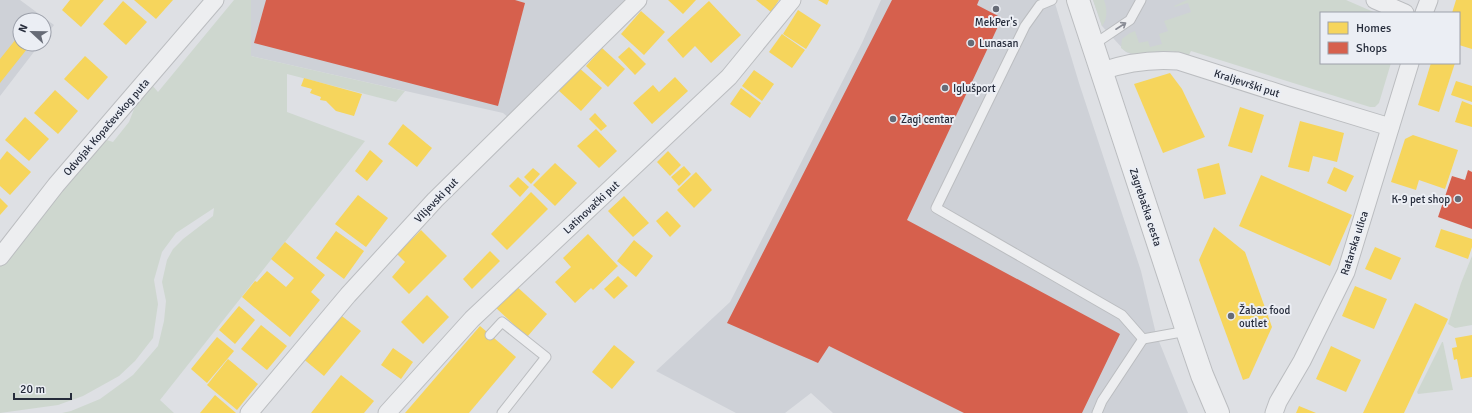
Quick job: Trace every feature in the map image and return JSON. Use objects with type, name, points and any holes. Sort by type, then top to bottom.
[{"type":"street","name":"Odvojak Kopačevskog puta","points":[[0,257],[56,185],[214,0]]},
{"type":"street","name":"Viljevski put","points":[[249,413],[348,295],[435,200],[638,0]]},
{"type":"street","name":"Latinovački put","points":[[387,413],[472,319],[729,77],[792,0]]},
{"type":"street","name":"Zagrebačka cesta","points":[[1078,0],[1186,331],[1218,413]]},
{"type":"street","points":[[1375,0],[1403,12]]},
{"type":"street","points":[[1424,12],[1429,0]]},
{"type":"street","name":"Kraljevrški put","points":[[1102,71],[1115,66],[1160,60],[1178,61],[1390,127]]},
{"type":"street","name":"Ratarska ulica","points":[[1274,413],[1278,402],[1302,361],[1346,272],[1410,64]]},
{"type":"lane","points":[[1052,0],[1040,5],[1025,26],[936,208],[1122,315],[1143,339]]},
{"type":"lane","points":[[1093,45],[1130,20],[1141,0]]},
{"type":"lane","points":[[490,335],[502,322],[546,357],[502,413]]},
{"type":"lane","points":[[1097,413],[1102,401],[1143,339],[1186,331]]},
{"type":"shaded area","points":[[0,0],[20,0],[36,12],[12,12],[12,52],[34,52],[0,96]]},
{"type":"shaded area","points":[[234,0],[251,0],[251,56],[405,91],[396,102],[287,74],[287,112],[365,141],[160,400],[174,413],[62,413],[71,411],[100,399],[133,375],[158,346],[164,321],[166,301],[162,282],[167,260],[173,249],[183,239],[213,216],[214,208],[176,233],[162,252],[154,280],[158,304],[153,338],[135,361],[119,376],[83,396],[58,405],[0,413],[0,266],[80,168],[107,140],[113,142],[129,122],[134,109],[152,85],[158,92]]},
{"type":"shaded area","points":[[251,0],[633,0],[515,123],[503,113],[251,56]]},
{"type":"shaded area","points":[[881,0],[1054,0],[1079,83],[1141,271],[1156,334],[1188,413],[833,413],[811,393],[785,413],[736,413],[656,371],[730,302],[862,43]]},
{"type":"shaded area","points":[[1093,0],[1193,0],[1189,55],[1174,51],[1133,55],[1126,52],[1102,26]]},
{"type":"shaded area","points":[[1093,0],[1104,0],[1106,13],[1102,26]]},
{"type":"shaded area","points":[[1187,0],[1346,0],[1374,12],[1320,12],[1320,64],[1391,64],[1379,103],[1375,107],[1370,107],[1191,51],[1189,55],[1180,52],[1167,51],[1136,54],[1121,48],[1122,39],[1135,31],[1139,43],[1148,41],[1150,47],[1162,44],[1159,34],[1168,31],[1164,21],[1191,12],[1188,3],[1174,6]]},
{"type":"shaded area","points":[[1472,256],[1472,325],[1455,328],[1448,324],[1461,283]]},
{"type":"shaded area","points":[[1442,342],[1453,390],[1418,394],[1417,392]]},
{"type":"building: Homes","points":[[70,0],[104,0],[81,27],[62,10]]},
{"type":"building: Homes","points":[[134,0],[173,0],[156,19]]},
{"type":"building: Homes","points":[[668,0],[696,0],[683,14]]},
{"type":"building: Homes","points":[[756,0],[779,0],[771,12]]},
{"type":"building: Homes","points":[[818,0],[829,0],[827,5]]},
{"type":"building: Homes","points":[[1456,0],[1472,0],[1472,49],[1460,45],[1460,12],[1452,12]]},
{"type":"building: Homes","points":[[123,1],[147,22],[126,45],[103,24]]},
{"type":"building: Homes","points":[[709,1],[741,35],[711,63],[695,46],[683,58],[667,40]]},
{"type":"building: Homes","points":[[798,10],[821,25],[806,49],[783,34]]},
{"type":"building: Homes","points":[[641,11],[665,32],[644,55],[621,34]]},
{"type":"building: Homes","points":[[782,34],[805,50],[792,68],[769,52]]},
{"type":"building: Homes","points":[[12,44],[12,52],[25,52],[0,83],[0,59]]},
{"type":"building: Homes","points":[[629,47],[646,64],[635,75],[618,57]]},
{"type":"building: Homes","points":[[602,48],[625,69],[608,87],[586,66]]},
{"type":"building: Homes","points":[[85,56],[108,77],[88,100],[64,79]]},
{"type":"building: Homes","points":[[1431,64],[1455,64],[1439,112],[1418,105]]},
{"type":"building: Homes","points":[[578,67],[602,88],[581,111],[558,90]]},
{"type":"building: Homes","points":[[754,70],[774,84],[762,101],[742,86]]},
{"type":"building: Homes","points":[[1170,73],[1182,89],[1205,137],[1163,153],[1134,84]]},
{"type":"building: Homes","points":[[675,77],[688,91],[652,124],[633,103],[653,85],[659,92]]},
{"type":"building: Homes","points":[[304,78],[362,94],[354,116],[336,111],[326,101],[320,100],[321,97],[310,93],[312,89],[301,86]]},
{"type":"building: Homes","points":[[1456,81],[1472,86],[1472,102],[1451,95]]},
{"type":"building: Homes","points":[[741,88],[761,103],[750,118],[730,104]]},
{"type":"building: Homes","points":[[55,90],[78,111],[58,134],[34,113]]},
{"type":"building: Homes","points":[[1462,101],[1472,105],[1472,127],[1455,122]]},
{"type":"building: Homes","points":[[1240,107],[1264,115],[1252,153],[1228,146]]},
{"type":"building: Homes","points":[[595,113],[607,126],[601,131],[589,119]]},
{"type":"building: Homes","points":[[25,117],[49,139],[29,161],[5,140]]},
{"type":"building: Homes","points":[[1300,121],[1344,133],[1337,162],[1313,156],[1309,172],[1288,167]]},
{"type":"building: Homes","points":[[403,124],[432,148],[417,167],[388,144]]},
{"type":"building: Homes","points":[[596,129],[617,151],[599,168],[577,146]]},
{"type":"building: Homes","points":[[1413,135],[1458,150],[1445,189],[1419,180],[1416,190],[1391,182],[1405,139]]},
{"type":"building: Homes","points":[[370,150],[383,161],[367,181],[355,171]]},
{"type":"building: Homes","points":[[7,151],[31,172],[10,195],[0,186],[0,160]]},
{"type":"building: Homes","points":[[668,151],[681,165],[670,176],[657,162]]},
{"type":"building: Homes","points":[[555,163],[577,183],[555,206],[533,185]]},
{"type":"building: Homes","points":[[1219,163],[1226,194],[1204,199],[1197,169]]},
{"type":"building: Homes","points":[[684,166],[691,174],[679,186],[671,177]]},
{"type":"building: Homes","points":[[1334,167],[1354,176],[1346,192],[1327,183]]},
{"type":"building: Homes","points":[[533,168],[540,174],[531,184],[524,177]]},
{"type":"building: Homes","points":[[696,172],[712,190],[694,208],[677,190]]},
{"type":"building: Homes","points":[[1261,175],[1352,215],[1330,266],[1239,226]]},
{"type":"building: Homes","points":[[518,177],[529,187],[520,197],[509,186]]},
{"type":"building: Homes","points":[[531,192],[548,209],[507,250],[491,234]]},
{"type":"building: Homes","points":[[358,195],[388,218],[366,247],[335,224]]},
{"type":"building: Homes","points":[[624,196],[649,223],[633,237],[608,211]]},
{"type":"building: Homes","points":[[0,198],[8,206],[0,215]]},
{"type":"building: Homes","points":[[667,211],[681,226],[670,237],[656,221]]},
{"type":"building: Homes","points":[[1214,227],[1245,252],[1272,327],[1249,378],[1243,380],[1199,260]]},
{"type":"building: Homes","points":[[1441,229],[1472,239],[1472,247],[1468,259],[1435,247]]},
{"type":"building: Homes","points":[[421,230],[447,256],[409,294],[392,277],[405,262],[397,254]]},
{"type":"building: Homes","points":[[336,231],[364,251],[344,279],[316,258]]},
{"type":"building: Homes","points":[[588,234],[618,266],[593,290],[591,288],[575,303],[555,282],[571,267],[563,258]]},
{"type":"building: Homes","points":[[634,240],[653,256],[636,277],[617,261]]},
{"type":"building: Homes","points":[[285,242],[325,275],[311,292],[320,300],[290,337],[242,297],[255,281],[257,282],[267,271],[286,287],[294,278],[271,259]]},
{"type":"building: Homes","points":[[1375,247],[1401,258],[1391,280],[1365,269]]},
{"type":"building: Homes","points":[[490,251],[500,261],[472,289],[463,279]]},
{"type":"building: Homes","points":[[618,276],[628,286],[614,299],[604,289]]},
{"type":"building: Homes","points":[[515,285],[547,314],[527,337],[495,307]]},
{"type":"building: Homes","points":[[1355,286],[1387,299],[1374,329],[1342,316]]},
{"type":"building: Homes","points":[[427,295],[449,317],[423,344],[401,322]]},
{"type":"building: Homes","points":[[1415,303],[1448,319],[1404,413],[1363,413]]},
{"type":"building: Homes","points":[[239,306],[255,320],[235,344],[219,330]]},
{"type":"building: Homes","points":[[338,313],[361,331],[324,376],[301,357]]},
{"type":"building: Homes","points":[[261,325],[287,346],[267,370],[241,349]]},
{"type":"building: Homes","points":[[480,326],[516,357],[469,413],[405,413]]},
{"type":"building: Homes","points":[[1472,335],[1472,377],[1461,379],[1457,359],[1454,360],[1452,348],[1457,347],[1455,338]]},
{"type":"building: Homes","points":[[217,337],[234,351],[207,383],[191,369]]},
{"type":"building: Homes","points":[[614,345],[635,362],[612,389],[592,372]]},
{"type":"building: Homes","points":[[1331,346],[1361,360],[1346,392],[1316,379]]},
{"type":"building: Homes","points":[[393,348],[413,362],[401,379],[381,365]]},
{"type":"building: Homes","points":[[228,359],[258,384],[237,410],[207,385]]},
{"type":"building: Homes","points":[[341,375],[374,401],[364,413],[311,413]]},
{"type":"building: Homes","points":[[215,395],[236,413],[200,413]]},
{"type":"building: Homes","points":[[1299,406],[1316,413],[1296,413]]},
{"type":"building: Shops","points":[[266,0],[515,0],[525,3],[498,106],[254,43]]},
{"type":"building: Shops","name":"Zagi centar","points":[[892,0],[979,0],[977,5],[1002,18],[907,220],[1120,334],[1082,413],[964,413],[829,346],[818,363],[727,323]]},
{"type":"building: Shops","name":"K-9 pet shop","points":[[1468,170],[1472,172],[1472,229],[1438,217],[1452,176],[1465,180]]},
{"type":"place","name":"MekPer's","points":[[996,9]]},
{"type":"place","name":"Lunasan","points":[[971,43]]},
{"type":"place","name":"Iglušport","points":[[945,88]]},
{"type":"place","name":"Zagi centar","points":[[893,119]]},
{"type":"place","name":"K-9 pet shop","points":[[1458,199]]},
{"type":"place","name":"Žabac food outlet","points":[[1231,316]]}]
